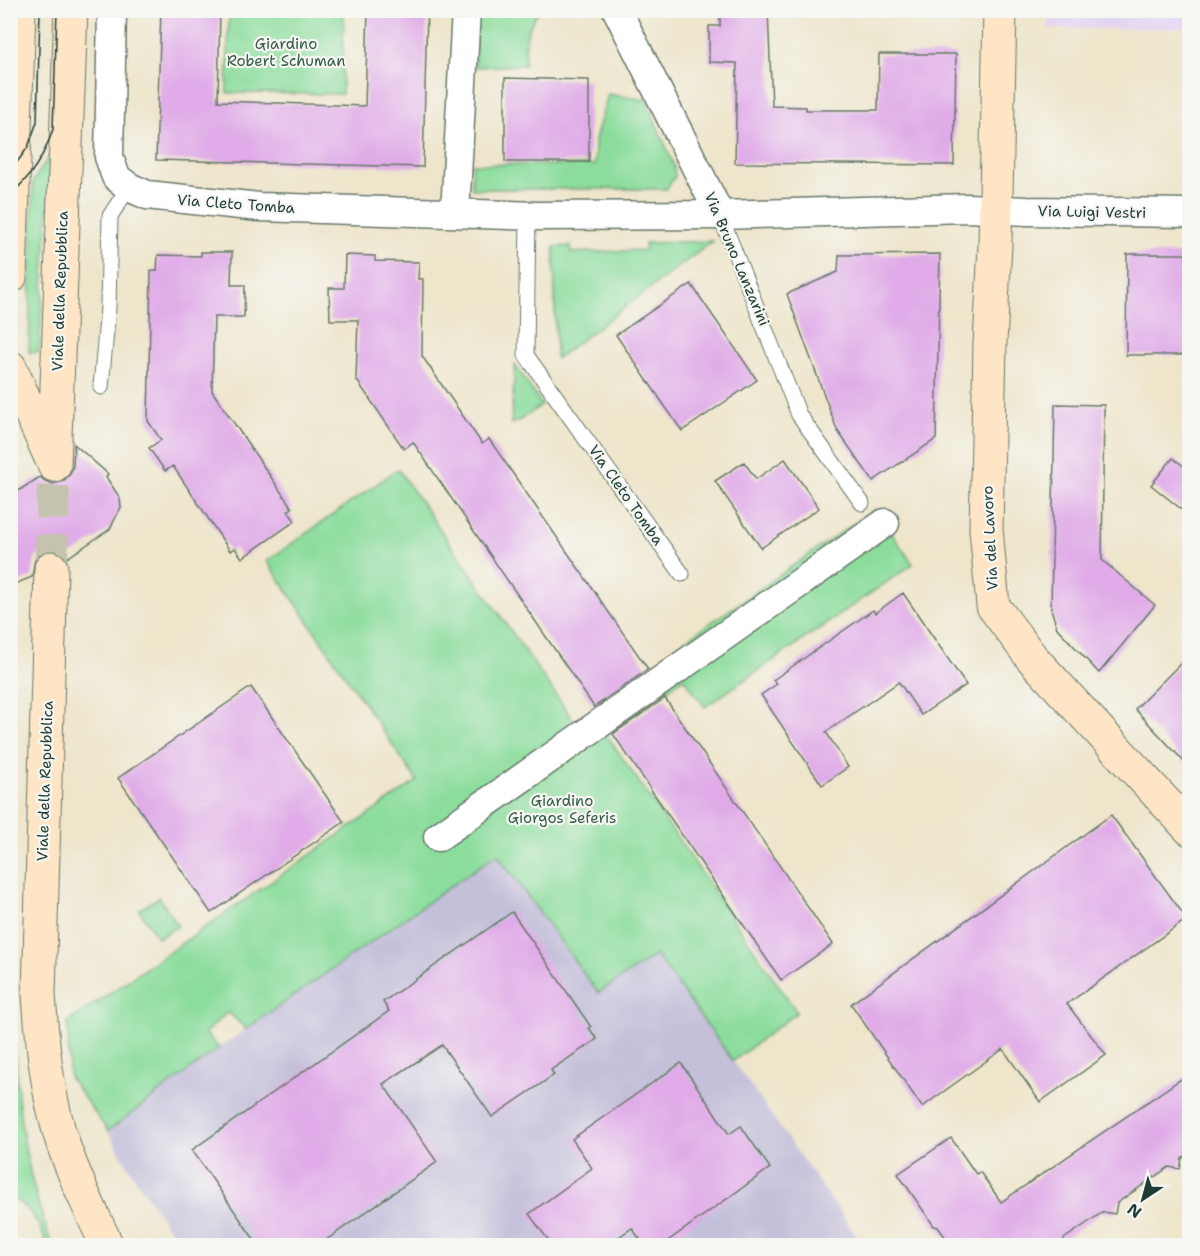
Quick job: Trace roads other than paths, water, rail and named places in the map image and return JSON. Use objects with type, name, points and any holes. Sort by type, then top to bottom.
[{"type":"main road","points":[[10,277],[19,10]]},
{"type":"main road","name":"Viale della Repubblica","points":[[10,367],[54,465],[70,10]]},
{"type":"main road","name":"Via del Lavoro","points":[[999,10],[995,244],[990,344],[986,529],[993,606],[1032,658],[1190,829]]},
{"type":"main road","name":"Viale della Repubblica","points":[[51,568],[39,994],[44,1058],[58,1130],[79,1187],[107,1245]]},
{"type":"street","points":[[112,10],[109,157],[116,177],[129,188]]},
{"type":"street","points":[[455,213],[465,10]]},
{"type":"street","name":"Via Bruno Lanzarini","points":[[617,10],[720,215]]},
{"type":"street","name":"Via Cleto Tomba","points":[[129,188],[147,195],[165,198],[259,207],[528,215],[720,215]]},
{"type":"street","points":[[720,215],[951,208],[995,209]]},
{"type":"street","name":"Via Luigi Vestri","points":[[995,209],[1190,213]]},
{"type":"street","points":[[438,837],[885,523]]},
{"type":"lane","points":[[101,387],[108,308],[110,216],[129,188]]},
{"type":"lane","name":"Via Cleto Tomba","points":[[528,215],[526,355],[682,574]]},
{"type":"lane","name":"Via Bruno Lanzarini","points":[[720,215],[799,415],[862,503]]},
{"type":"tunnel","points":[[51,568],[54,465]]},
{"type":"tram line","points":[[10,172],[28,147],[37,122],[40,10]]},
{"type":"tram line","points":[[10,195],[36,165],[53,129],[57,10]]},
{"type":"park label","name":"Giardino Robert Schuman","points":[[286,52]]},
{"type":"park label","name":"Giardino Giorgos Seferis","points":[[562,810]]}]
